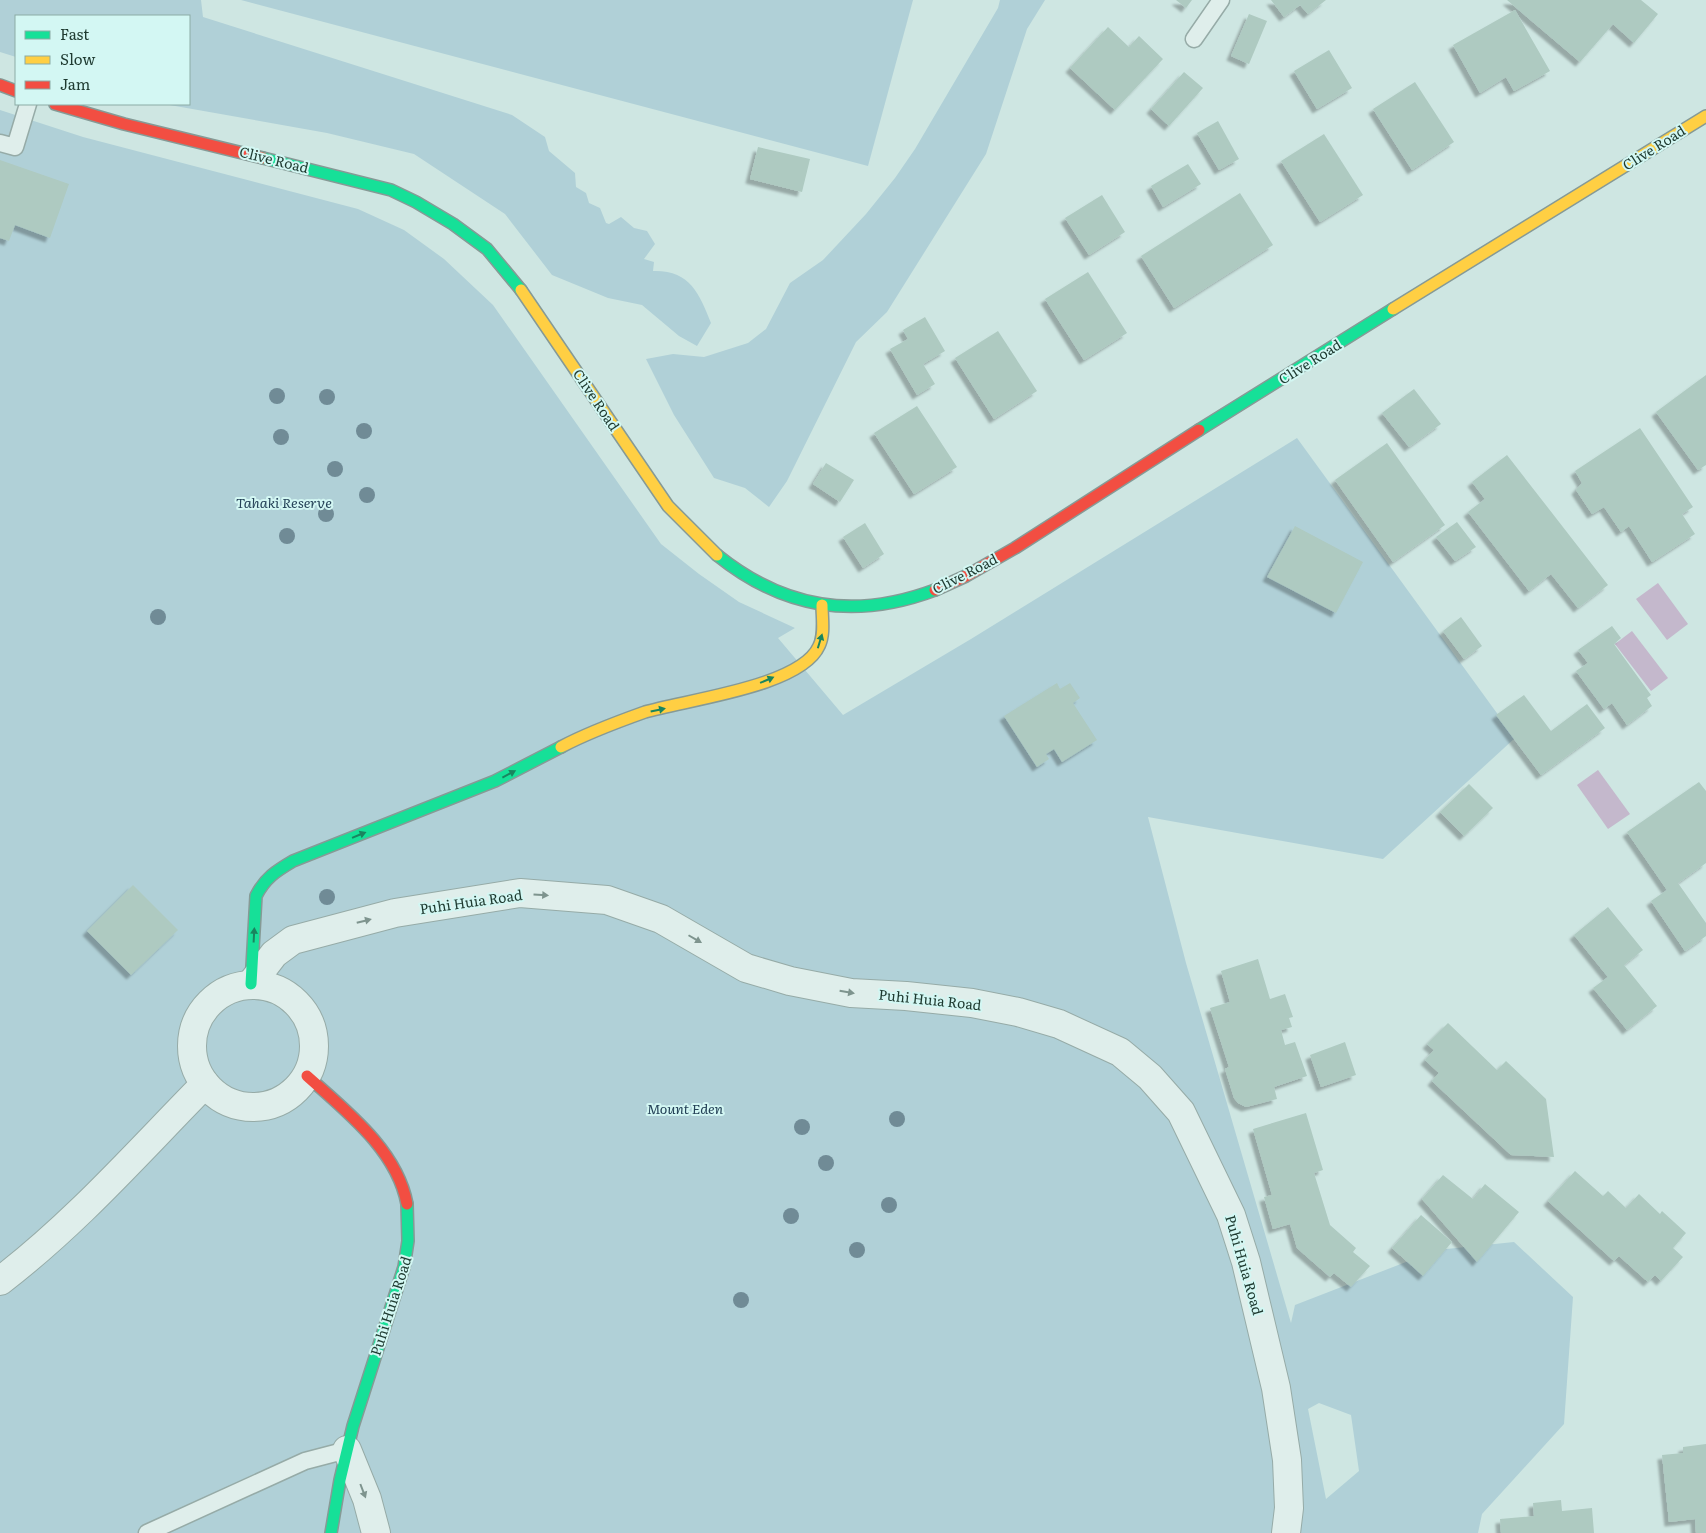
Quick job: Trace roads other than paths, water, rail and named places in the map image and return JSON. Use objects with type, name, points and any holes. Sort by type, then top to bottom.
[{"type":"main road","points":[[0,85],[15,91]]},
{"type":"main road","name":"Clive Road","points":[[58,105],[124,124],[391,190],[456,225],[488,250],[515,282],[668,506],[696,537],[730,565],[771,588],[822,605],[858,608],[898,603],[937,591],[998,558],[1244,402],[1706,116]]},
{"type":"main road","points":[[251,984],[256,896],[262,884],[272,873],[310,854],[495,781],[570,742],[646,712],[738,692],[790,671],[809,660],[819,647],[822,635],[822,605]]},
{"type":"main road","name":"Puhi Huia Road","points":[[307,1076],[350,1115],[384,1155],[398,1177],[410,1216],[408,1252],[362,1394],[347,1450],[331,1533]]},
{"type":"street","name":"Puhi Huia Road","points":[[251,984],[282,946],[293,940],[317,932],[395,913],[520,893],[607,900],[661,919],[746,968],[790,981],[851,993],[972,1003],[1018,1012],[1059,1024],[1120,1052],[1150,1077],[1181,1112],[1231,1215],[1246,1262],[1276,1388],[1287,1460],[1289,1508],[1286,1533]]},
{"type":"street","points":[[251,984],[275,989],[286,994],[306,1014],[312,1030],[314,1051],[307,1076],[301,1085],[288,1096],[271,1105],[258,1107],[233,1104],[222,1098],[205,1084],[196,1068],[192,1049],[197,1022],[212,1000],[232,989],[251,984]]},
{"type":"street","points":[[0,1281],[39,1252],[82,1212],[205,1084]]},
{"type":"street","points":[[347,1450],[366,1499],[376,1533]]},
{"type":"lane","points":[[1194,39],[1221,0]]},
{"type":"lane","points":[[0,143],[15,147],[28,105]]},
{"type":"lane","points":[[147,1533],[306,1461],[347,1450]]},
{"type":"park label","name":"Tahaki Reserve","points":[[284,503]]},
{"type":"park label","name":"Mount Eden","points":[[685,1109]]}]
